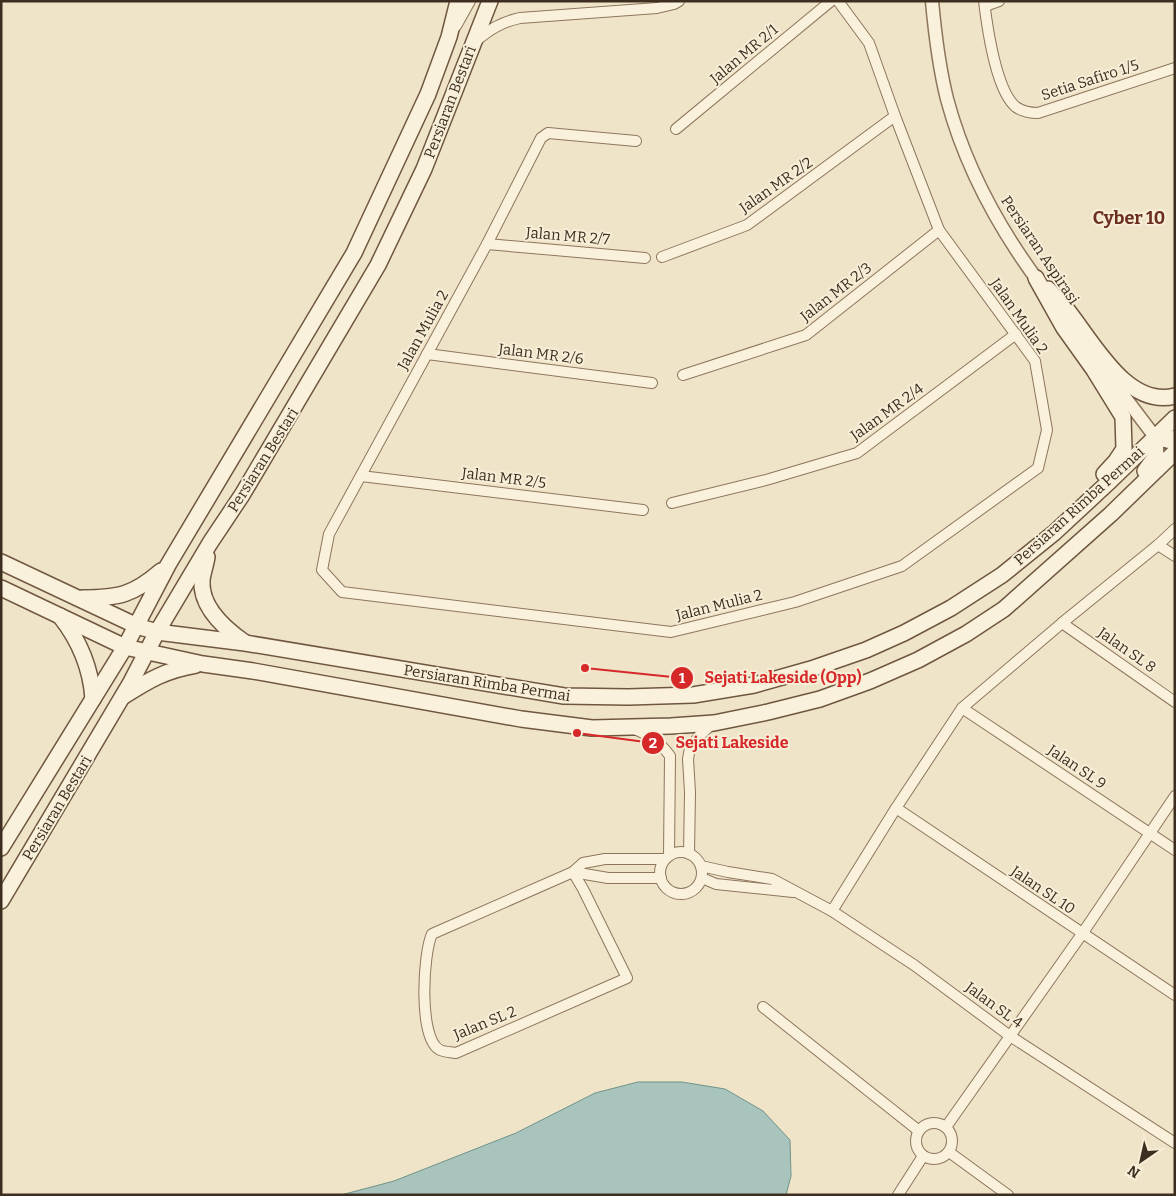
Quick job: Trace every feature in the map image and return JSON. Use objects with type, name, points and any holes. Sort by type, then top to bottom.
[{"type":"main road","name":"Persiaran Bestari","points":[[1,848],[125,647],[168,565],[354,253],[428,94],[449,37],[458,1]]},
{"type":"main road","name":"Persiaran Bestari","points":[[1,901],[122,696],[157,632],[210,543],[258,470],[378,265],[424,169],[490,1]]},
{"type":"main road","points":[[1036,278],[1064,305],[1119,377],[1136,390],[1151,396],[1167,398],[1175,396]]},
{"type":"main road","points":[[1002,575],[1116,461],[1124,449],[1123,417],[1094,370],[1064,328],[1036,278]]},
{"type":"main road","name":"Persiaran Rimba Permai","points":[[1,562],[137,626],[157,632],[245,643],[564,696],[628,697],[693,694],[754,685],[811,669],[866,650],[904,633],[951,608],[1002,575],[1054,533],[1175,418]]},
{"type":"main road","points":[[1046,572],[1093,519],[1146,470],[1156,456],[1155,437],[1171,441],[1175,438]]},
{"type":"main road","name":"Persiaran Rimba Permai","points":[[1,588],[125,647],[203,664],[521,719],[592,728],[714,723],[820,699],[870,681],[918,660],[966,634],[1004,609],[1111,514],[1175,452]]},
{"type":"main road","points":[[210,543],[202,580],[203,592],[218,621],[245,643]]},
{"type":"main road","points":[[78,598],[127,594],[144,586],[168,565]]},
{"type":"main road","points":[[59,615],[70,629],[84,658],[89,672],[93,699]]},
{"type":"main road","points":[[122,696],[158,675],[186,666],[203,664]]},
{"type":"street","points":[[449,37],[470,1]]},
{"type":"street","points":[[472,44],[505,21],[520,18],[657,8],[679,1]]},
{"type":"street","name":"Jalan MR 2/1","points":[[676,129],[831,1]]},
{"type":"street","name":"Jalan Mulia 2","points":[[636,141],[548,134],[541,138],[487,244],[329,534],[322,570],[342,592],[671,632],[795,602],[902,566],[1038,468],[1047,430],[1035,361],[940,230],[895,116],[869,43],[838,1]]},
{"type":"street","name":"Persiaran Aspirasi","points":[[932,1],[937,51],[947,99],[963,147],[976,178],[1001,226],[1036,278],[1155,437]]},
{"type":"street","points":[[984,4],[999,1]]},
{"type":"street","name":"Setia Safiro 1/5","points":[[984,4],[1000,83],[1015,106],[1026,112],[1038,113],[1175,68]]},
{"type":"street","name":"Jalan MR 2/2","points":[[662,257],[747,225],[895,116]]},
{"type":"street","name":"Jalan MR 2/3","points":[[683,375],[806,336],[940,230]]},
{"type":"street","name":"Jalan MR 2/7","points":[[487,244],[646,258]]},
{"type":"street","name":"Jalan MR 2/4","points":[[672,504],[766,480],[857,453],[1016,334]]},
{"type":"street","name":"Jalan MR 2/6","points":[[427,354],[652,383]]},
{"type":"street","name":"Jalan MR 2/5","points":[[361,476],[643,510]]},
{"type":"street","points":[[832,911],[896,808],[962,708],[1175,529]]},
{"type":"street","points":[[1158,544],[1175,556]]},
{"type":"street","name":"Jalan SL 8","points":[[1062,623],[1175,702]]},
{"type":"street","name":"Jalan SL 9","points":[[962,708],[1175,850]]},
{"type":"street","points":[[689,854],[690,792],[688,760],[690,748],[699,736],[714,723]]},
{"type":"street","points":[[630,727],[653,737],[670,756],[667,858],[661,868],[661,878],[666,888],[676,893],[681,894],[696,888],[702,878],[701,866],[698,861],[689,854],[679,852],[667,858]]},
{"type":"street","points":[[946,1128],[1082,934],[1175,796]]},
{"type":"street","name":"Jalan SL 10","points":[[896,808],[1082,934],[1175,994]]},
{"type":"street","name":"Jalan SL 2","points":[[573,872],[627,978],[456,1053],[440,1050],[430,1040],[424,1014],[427,950],[432,934],[573,872],[583,863],[605,860],[667,858]]},
{"type":"street","name":"Jalan SL 4","points":[[701,866],[772,879],[832,911],[914,966],[1010,1036],[1175,1143]]},
{"type":"street","points":[[573,872],[608,878],[661,878]]},
{"type":"street","name":"Jalan SL 4","points":[[702,878],[716,884],[796,892]]},
{"type":"street","points":[[762,1007],[919,1131]]},
{"type":"street","points":[[928,1124],[940,1124],[946,1128],[952,1136],[949,1152],[940,1159],[923,1156],[917,1147],[919,1131],[928,1124]]},
{"type":"street","points":[[949,1152],[1008,1195]]},
{"type":"street","points":[[898,1195],[923,1156]]},
{"type":"water","points":[[638,1082],[682,1082],[725,1089],[763,1111],[790,1140],[791,1176],[786,1195],[341,1195],[394,1181],[516,1133],[595,1093]]},
{"type":"place","name":"Sejati Lakeside (Opp)","points":[[585,668]]},
{"type":"place","name":"Sejati Lakeside","points":[[577,733]]},
{"type":"district","name":"Cyber 10","points":[[1129,218]]}]
